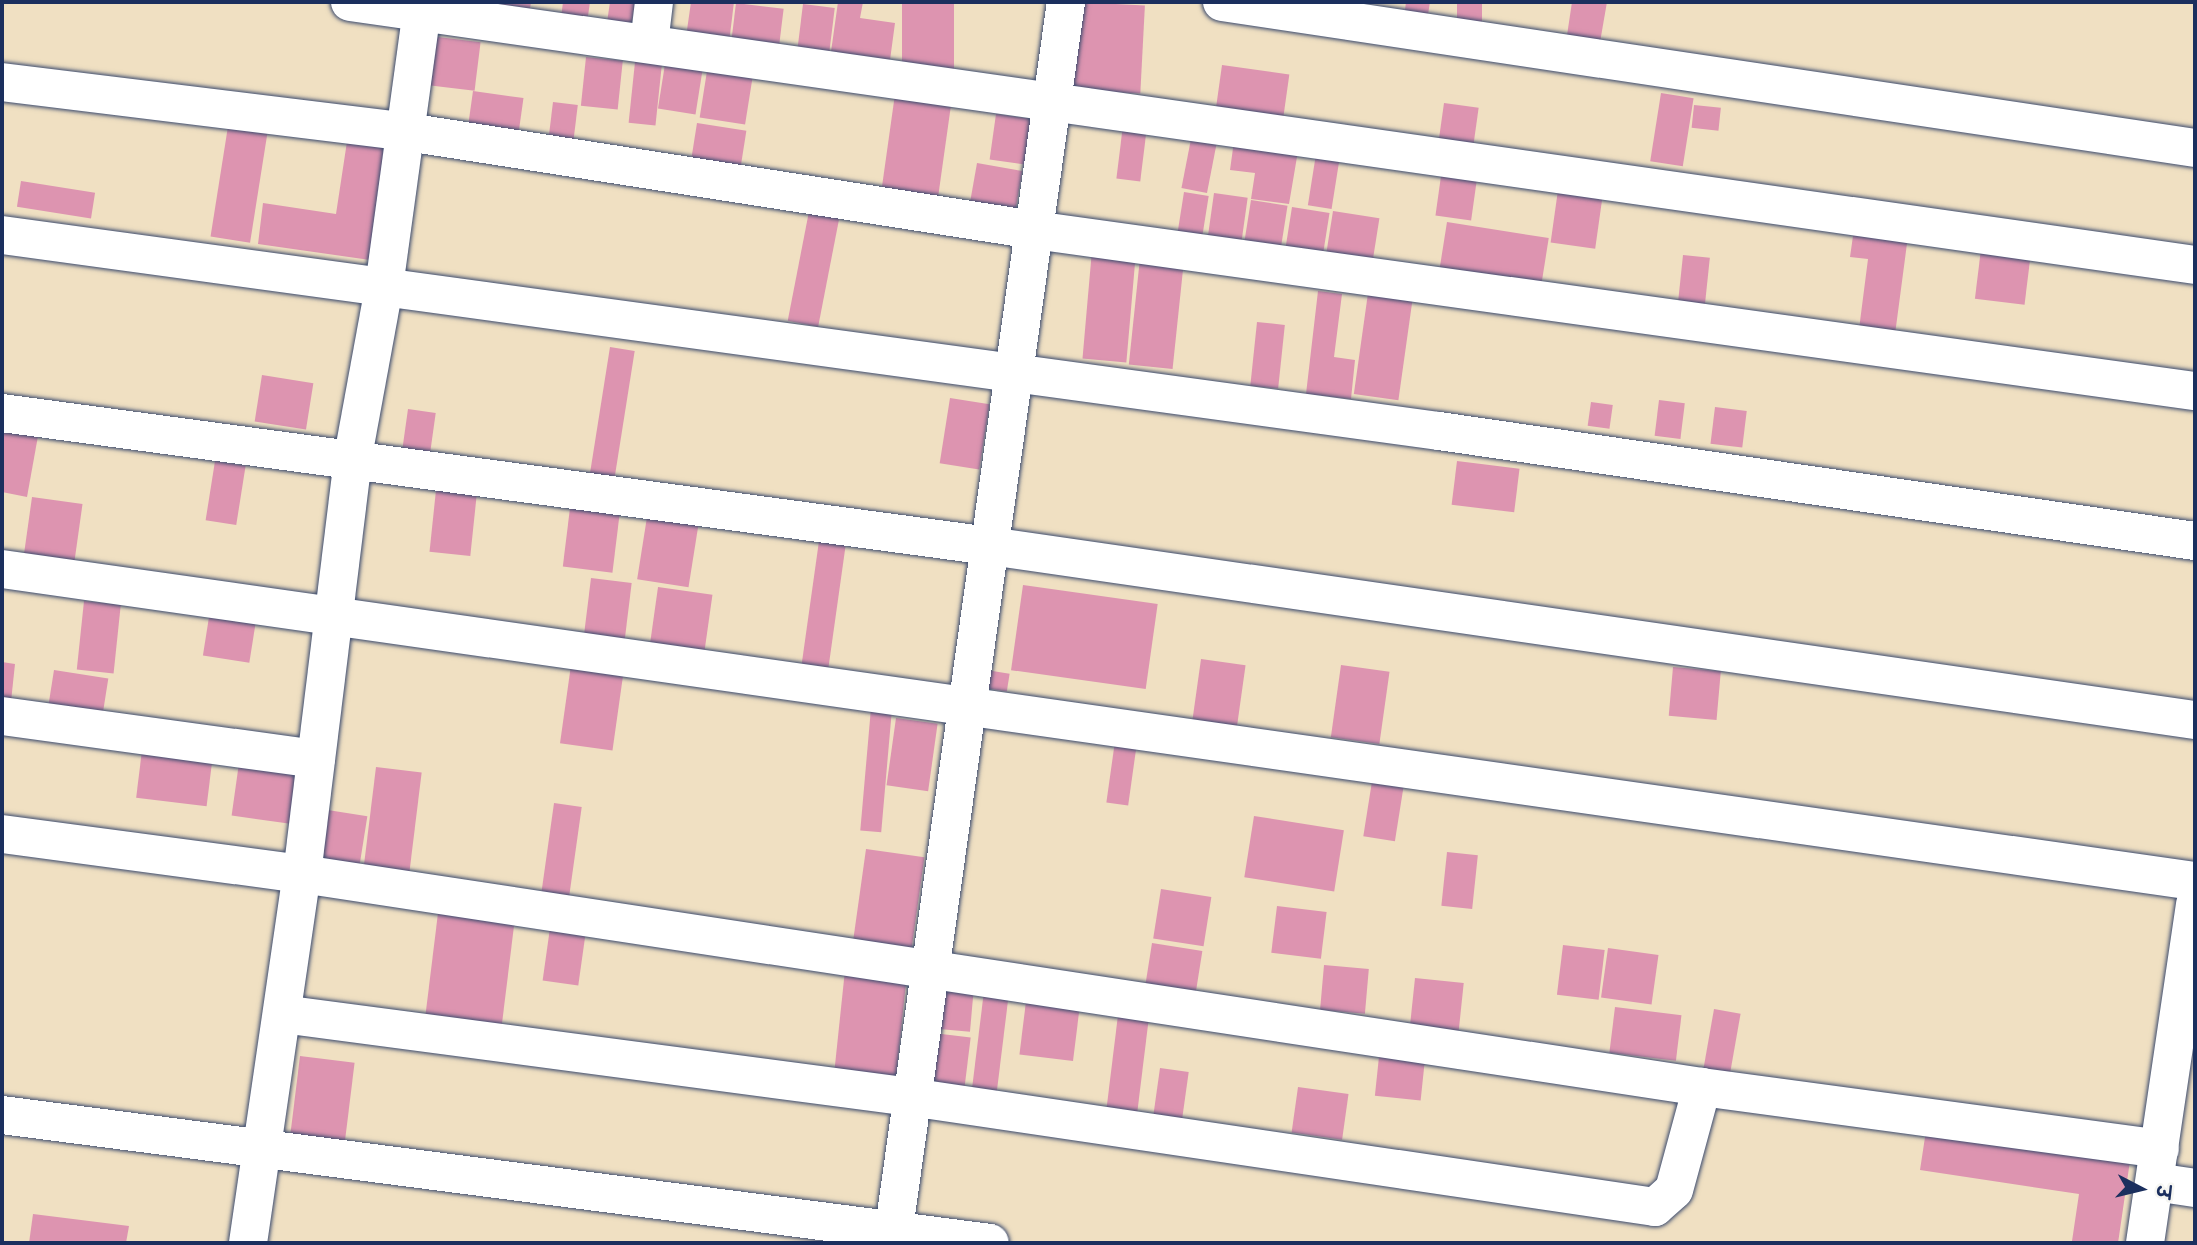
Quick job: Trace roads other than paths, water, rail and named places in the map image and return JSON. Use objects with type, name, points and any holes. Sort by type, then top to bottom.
[{"type":"street","points":[[350,2],[422,6],[649,44],[2195,265]]},
{"type":"street","points":[[649,44],[653,2]]},
{"type":"street","points":[[893,1235],[910,1097],[1066,2]]},
{"type":"street","points":[[1222,2],[2195,148]]},
{"type":"street","points":[[248,1243],[302,874],[353,460],[384,287],[422,6]]},
{"type":"street","points":[[2,82],[407,132],[1034,230],[2195,391]]},
{"type":"street","points":[[2,235],[1014,373],[2195,541]]},
{"type":"street","points":[[2,413],[989,546],[2195,720]]},
{"type":"street","points":[[2,569],[2195,881]]},
{"type":"street","points":[[2,716],[316,759]]},
{"type":"street","points":[[2,834],[302,874],[1702,1087],[2157,1166],[2195,1188]]},
{"type":"street","points":[[2145,1243],[2195,904]]},
{"type":"street","points":[[282,1014],[910,1097],[1655,1207],[1674,1190],[1702,1087]]},
{"type":"street","points":[[2,1115],[893,1235],[990,1243]]}]
